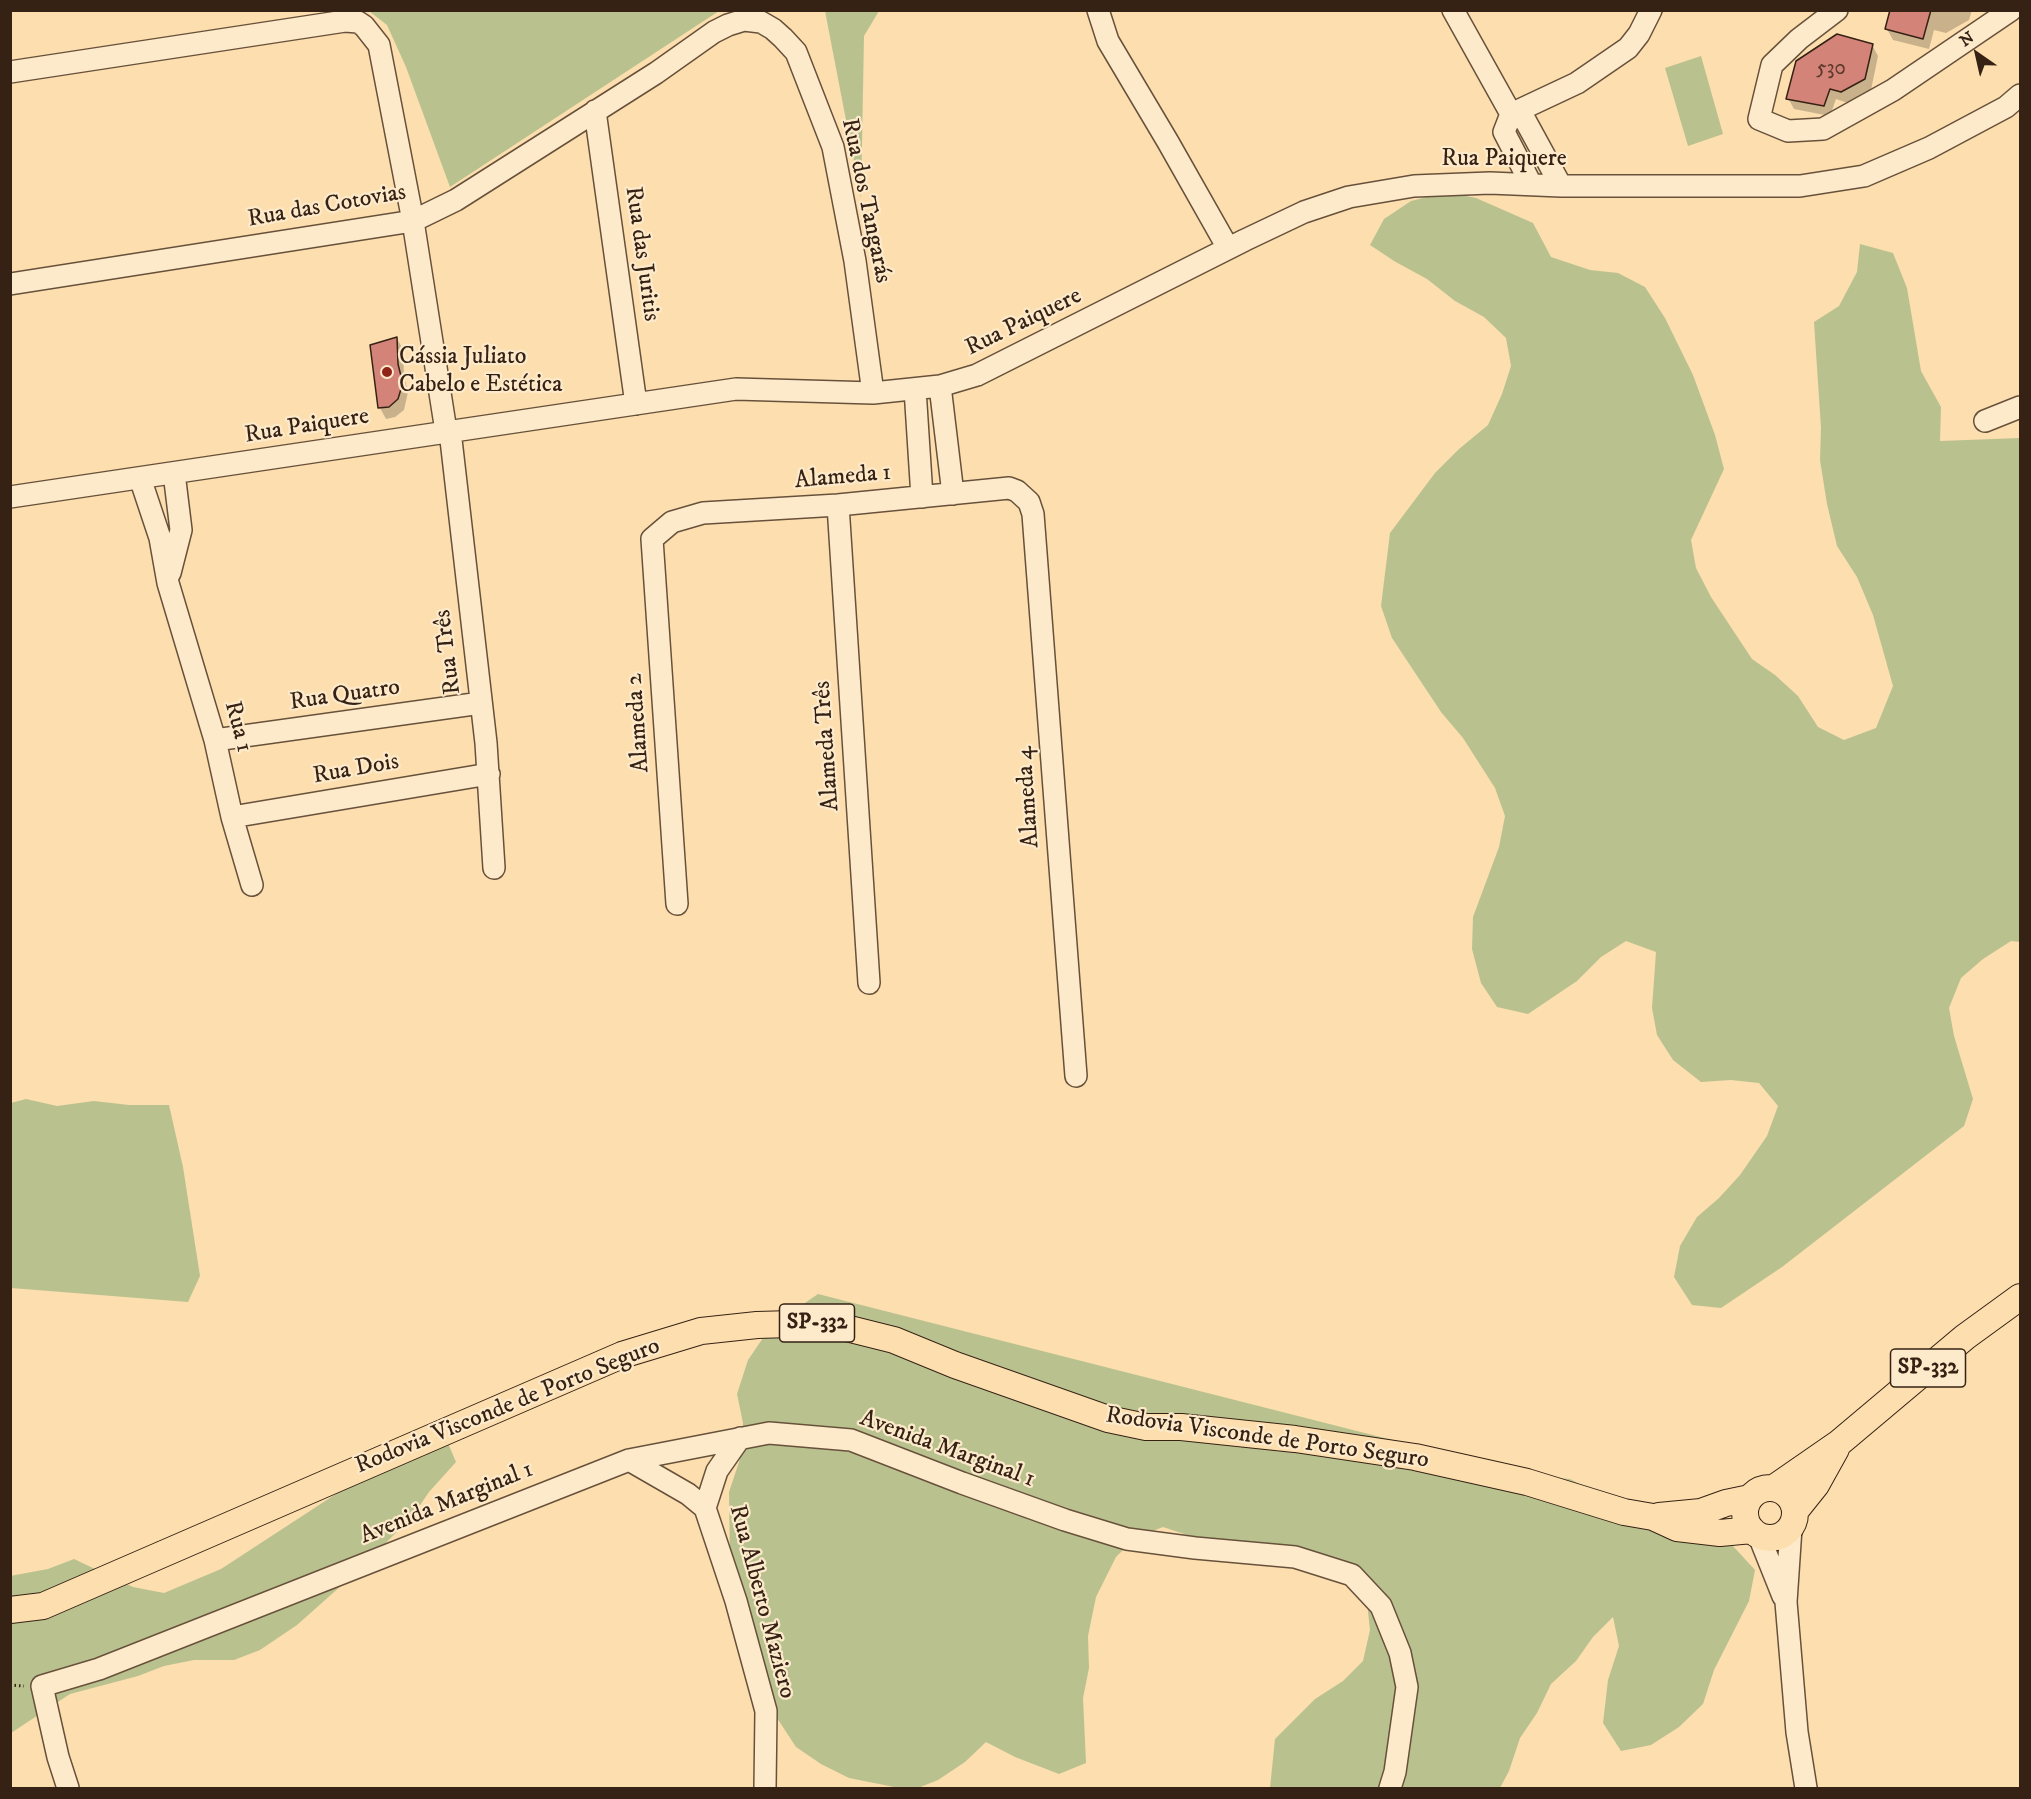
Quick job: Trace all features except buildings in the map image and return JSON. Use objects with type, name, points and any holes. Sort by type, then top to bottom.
[{"type":"main road","name":"SP-332","points":[[1750,1498],[1763,1489],[1774,1488],[1839,1443],[1965,1337],[2020,1297]]},
{"type":"main road","name":"Rodovia Visconde de Porto Seguro","points":[[10,1611],[43,1606],[622,1355],[701,1330],[757,1325],[826,1323],[894,1340],[955,1365],[1108,1419],[1146,1426],[1181,1427],[1295,1438],[1415,1457],[1527,1482],[1624,1512],[1653,1517],[1677,1528],[1720,1533],[1755,1533]]},
{"type":"main road","name":"SP-332","points":[[1755,1533],[1767,1538],[1776,1538],[1784,1534],[1816,1485],[1839,1443]]},
{"type":"main road","points":[[1774,1488],[1788,1495],[1793,1519]]},
{"type":"main road","points":[[1750,1498],[1745,1515],[1747,1523],[1755,1533]]},
{"type":"main road","name":"Rodovia Visconde de Porto Seguro","points":[[1653,1517],[1701,1512],[1750,1498]]},
{"type":"street","points":[[1098,10],[1108,41],[1228,248]]},
{"type":"street","points":[[1453,10],[1510,114],[1526,120],[1561,186]]},
{"type":"street","points":[[1531,184],[1504,132],[1510,114],[1577,83],[1628,48],[1640,34],[1651,10]]},
{"type":"street","points":[[1837,10],[1799,39],[1772,65],[1759,119],[1788,131],[1823,129],[1893,90],[2011,10]]},
{"type":"street","name":"Rua das Cotovias","points":[[10,284],[413,221],[456,200],[714,32],[744,20]]},
{"type":"street","name":"Rua dos Tangarás","points":[[744,20],[761,22],[773,29],[796,52],[833,147],[855,261],[873,393]]},
{"type":"street","name":"Rua Três","points":[[10,72],[345,21],[358,22],[364,26],[379,45],[413,221],[448,431],[489,774],[494,868]]},
{"type":"street","name":"Rua Paiquere","points":[[10,497],[736,389],[873,393],[940,386],[977,375],[1228,248],[1304,212],[1348,197],[1414,186],[1490,183],[1561,186],[1800,186],[1864,176],[1929,148],[2006,107],[2020,95]]},
{"type":"street","name":"Rua das Juritis","points":[[595,111],[636,404]]},
{"type":"street","points":[[940,386],[953,494]]},
{"type":"street","points":[[915,389],[922,497]]},
{"type":"street","points":[[1985,421],[2020,406]]},
{"type":"street","points":[[168,583],[181,530],[174,474]]},
{"type":"street","name":"Rua 1","points":[[140,478],[160,538],[168,583],[215,740],[232,817],[252,885]]},
{"type":"street","name":"Alameda 1","points":[[652,539],[672,522],[703,513],[838,505],[1010,488],[1029,502],[1033,514]]},
{"type":"street","name":"Alameda Três","points":[[838,505],[869,983]]},
{"type":"street","name":"Alameda 4","points":[[1033,514],[1076,1076]]},
{"type":"street","name":"Alameda 2","points":[[652,539],[677,904]]},
{"type":"street","name":"Rua Quatro","points":[[215,740],[481,703]]},
{"type":"street","name":"Rua Dois","points":[[232,817],[489,774]]},
{"type":"street","name":"Avenida Marginal 1","points":[[68,1788],[58,1757],[42,1686],[99,1669],[629,1460],[769,1433],[851,1440],[993,1495],[1127,1539],[1295,1557],[1352,1575],[1381,1606],[1400,1653],[1407,1687],[1395,1772],[1390,1788]]},
{"type":"street","name":"Rua Alberto Maziero","points":[[740,1438],[717,1471],[705,1508],[736,1601],[766,1711],[765,1788]]},
{"type":"street","points":[[629,1460],[688,1494],[705,1508]]},
{"type":"street","points":[[1793,1519],[1786,1602],[1797,1732],[1806,1788]]},
{"type":"street","points":[[1755,1533],[1786,1602]]},
{"type":"green space","points":[[369,11],[719,11],[450,187],[406,67],[387,25]]},
{"type":"green space","points":[[825,11],[879,11],[864,36],[861,198]]},
{"type":"green space","points":[[1701,56],[1723,134],[1688,146],[1665,68]]},
{"type":"green space","points":[[1446,192],[1476,198],[1533,223],[1551,257],[1590,270],[1618,273],[1645,287],[1665,318],[1693,375],[1715,435],[1724,469],[1691,540],[1696,568],[1711,597],[1752,659],[1775,675],[1798,696],[1818,727],[1844,740],[1876,728],[1893,686],[1873,615],[1857,577],[1837,546],[1820,460],[1821,428],[1814,322],[1839,306],[1857,272],[1860,244],[1893,253],[1907,288],[1921,371],[1941,407],[1940,441],[2020,438],[2020,942],[2011,941],[1983,959],[1961,978],[1949,1008],[1954,1036],[1973,1099],[1964,1126],[1782,1267],[1721,1308],[1692,1305],[1674,1277],[1680,1246],[1697,1217],[1740,1175],[1767,1136],[1778,1106],[1759,1083],[1731,1080],[1701,1082],[1673,1060],[1657,1035],[1652,1008],[1656,952],[1626,941],[1601,957],[1577,981],[1528,1014],[1497,1007],[1481,983],[1472,949],[1473,917],[1499,847],[1505,816],[1495,788],[1463,738],[1441,712],[1392,638],[1381,606],[1390,533],[1435,473],[1488,425],[1511,366],[1506,338],[1484,317],[1455,301],[1427,279],[1370,245],[1384,219],[1411,201]]},
{"type":"green space","points":[[26,1099],[57,1106],[94,1101],[129,1105],[169,1105],[183,1167],[200,1276],[188,1302],[11,1288],[11,1103]]},
{"type":"green space","points":[[818,1294],[1534,1476],[1570,1479],[1599,1494],[1732,1545],[1755,1570],[1749,1601],[1714,1670],[1703,1704],[1679,1727],[1651,1745],[1621,1751],[1603,1723],[1608,1680],[1619,1646],[1613,1617],[1593,1637],[1576,1661],[1551,1684],[1537,1713],[1520,1738],[1509,1771],[1500,1788],[1270,1788],[1275,1739],[1315,1699],[1343,1681],[1363,1661],[1370,1630],[1366,1593],[1346,1573],[1196,1538],[1163,1527],[1136,1537],[1116,1557],[1096,1597],[1088,1636],[1089,1668],[1083,1698],[1086,1763],[1059,1774],[1015,1757],[986,1742],[965,1762],[938,1780],[918,1788],[899,1788],[849,1778],[821,1764],[796,1747],[741,1663],[726,1600],[730,1565],[729,1492],[740,1459],[743,1423],[737,1394],[748,1360],[765,1335],[786,1316]]},
{"type":"green space","points":[[445,1436],[456,1462],[429,1492],[412,1517],[351,1577],[297,1625],[260,1650],[234,1660],[194,1660],[164,1666],[138,1676],[70,1694],[11,1733],[10,1576],[48,1569],[74,1559],[133,1587],[164,1593],[221,1569],[365,1475]]},
{"type":"place","name":"Cássia Juliato Cabelo e Estética","points":[[387,372]]}]
